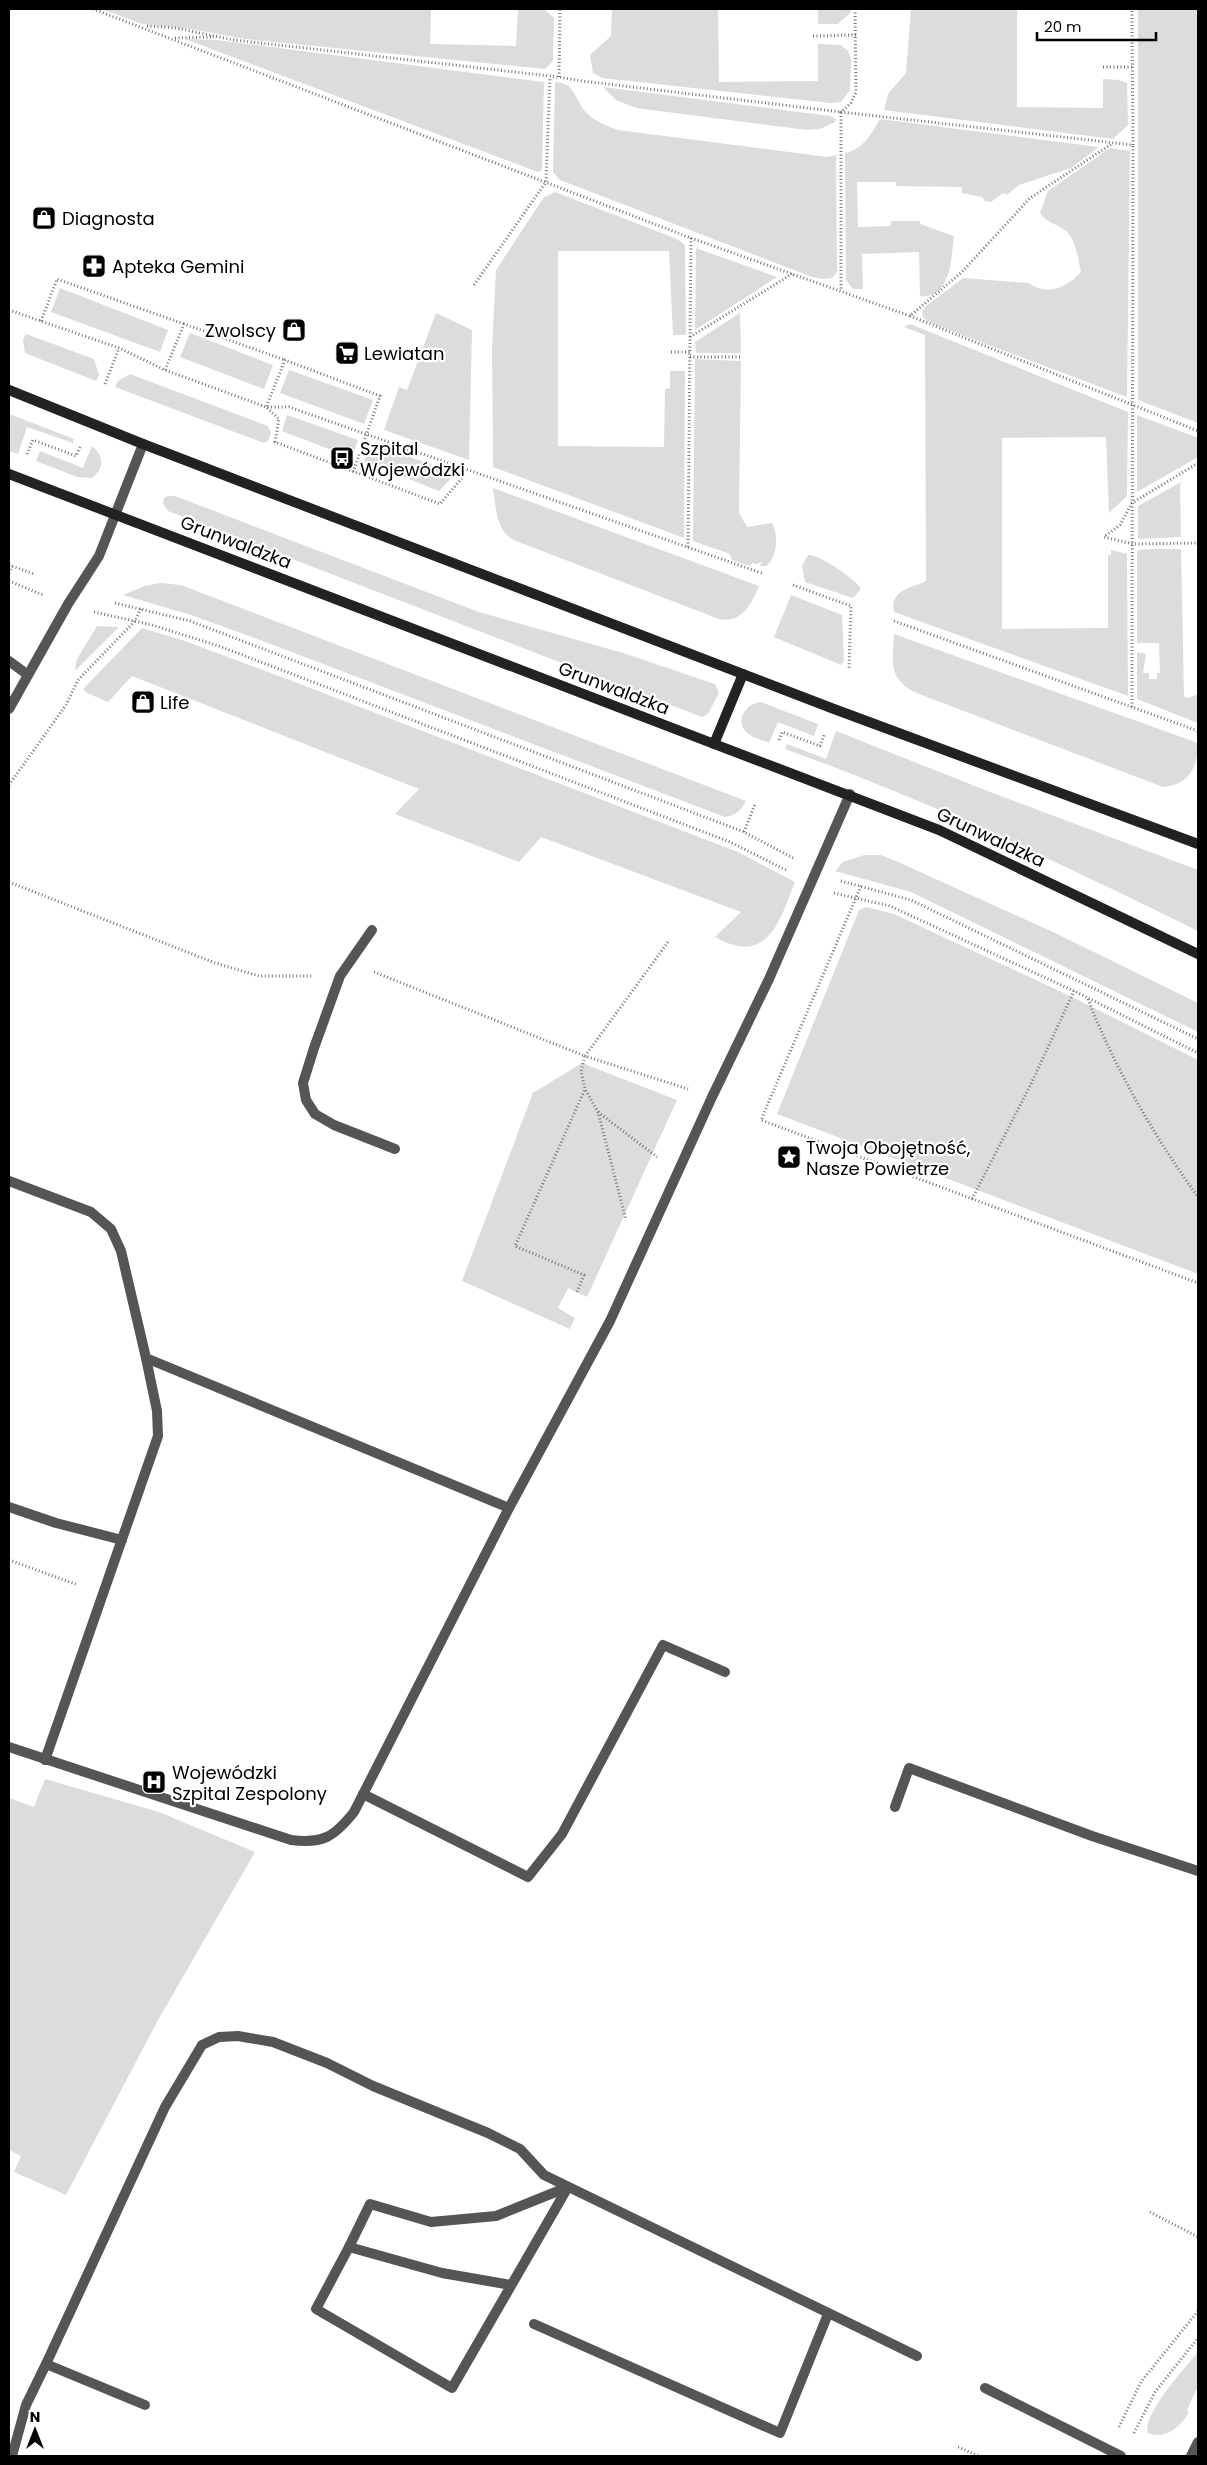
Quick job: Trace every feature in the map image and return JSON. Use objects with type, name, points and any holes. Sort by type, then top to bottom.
[{"type":"main road","points":[[9,390],[143,444],[744,674],[1198,844]]},
{"type":"main road","name":"Grunwaldzka","points":[[9,474],[714,744],[850,794],[939,830],[1198,954]]},
{"type":"main road","points":[[714,744],[744,674]]},
{"type":"street","points":[[9,709],[71,599],[99,556],[143,444]]},
{"type":"street","points":[[9,662],[28,675]]},
{"type":"street","points":[[9,1747],[290,1840],[306,1842],[334,1835],[354,1812],[509,1508],[610,1321],[712,1097],[769,979],[850,794]]},
{"type":"street","points":[[372,930],[340,976],[303,1083],[306,1100],[315,1114],[334,1125],[395,1149]]},
{"type":"street","points":[[9,1181],[91,1212],[111,1229],[121,1250],[158,1410],[158,1436],[45,1760]]},
{"type":"street","points":[[146,1358],[509,1508]]},
{"type":"street","points":[[9,1506],[56,1523],[122,1540]]},
{"type":"street","points":[[363,1794],[528,1876],[562,1834],[663,1645],[725,1672]]},
{"type":"street","points":[[895,1807],[909,1768],[1092,1836],[1198,1871]]},
{"type":"street","points":[[12,2456],[26,2405],[166,2107],[202,2045],[219,2037],[238,2036],[273,2042],[327,2063],[373,2086],[488,2133],[520,2149],[544,2175],[917,2356]]},
{"type":"street","points":[[568,2187],[452,2388],[316,2309],[370,2204],[432,2222],[496,2216],[568,2187]]},
{"type":"street","points":[[349,2247],[442,2273],[511,2285]]},
{"type":"street","points":[[534,2324],[780,2433],[828,2314]]},
{"type":"street","points":[[46,2364],[144,2405]]},
{"type":"street","points":[[985,2388],[1121,2456]]},
{"type":"street","points":[[1191,2456],[1198,2442]]},
{"type":"path","points":[[94,9],[175,38],[691,238],[910,316],[1133,407],[1198,431]]},
{"type":"path","points":[[560,9],[560,76]]},
{"type":"path","points":[[841,291],[841,112],[851,103],[856,92],[855,9]]},
{"type":"path","points":[[1132,9],[1132,707]]},
{"type":"path","points":[[142,26],[176,28],[221,38]]},
{"type":"path","points":[[813,36],[856,35]]},
{"type":"path","points":[[175,38],[186,36],[221,38],[560,76],[582,81],[1133,145]]},
{"type":"path","points":[[1103,67],[1132,67]]},
{"type":"path","points":[[474,285],[546,182],[550,76]]},
{"type":"path","points":[[910,316],[962,272],[1030,198],[1113,143]]},
{"type":"path","points":[[688,547],[691,238]]},
{"type":"path","points":[[690,338],[792,274]]},
{"type":"path","points":[[41,321],[57,279],[380,396],[353,472]]},
{"type":"path","points":[[9,310],[119,348],[166,370],[266,407],[289,407],[764,574]]},
{"type":"path","points":[[166,370],[184,324]]},
{"type":"path","points":[[105,384],[119,348]]},
{"type":"path","points":[[671,352],[690,352]]},
{"type":"path","points":[[690,357],[740,357]]},
{"type":"path","points":[[266,407],[285,360]]},
{"type":"path","points":[[266,407],[279,419],[276,442],[440,504],[462,478],[465,468]]},
{"type":"path","points":[[25,457],[33,440],[76,456],[83,442]]},
{"type":"path","points":[[1198,463],[1132,503],[1120,525],[1104,537],[1133,544],[1198,544]]},
{"type":"path","points":[[9,573],[11,566],[34,574]]},
{"type":"path","points":[[9,581],[32,590]]},
{"type":"path","points":[[793,585],[850,606],[849,670]]},
{"type":"path","points":[[115,603],[190,621],[744,832],[817,871],[911,900],[1198,1039]]},
{"type":"path","points":[[9,785],[66,705],[78,680],[135,620],[141,608]]},
{"type":"path","points":[[104,615],[135,620],[228,650],[730,842],[825,891],[890,906],[1074,991],[1198,1053]]},
{"type":"path","points":[[894,621],[1198,731]]},
{"type":"path","points":[[777,746],[782,732],[820,746],[827,727]]},
{"type":"path","points":[[744,832],[755,804]]},
{"type":"path","points":[[9,882],[215,963],[259,976],[340,976]]},
{"type":"path","points":[[861,886],[762,1120],[1198,1283]]},
{"type":"path","points":[[640,1257],[624,1216],[598,1112],[585,1089],[581,1071],[584,1056],[668,942]]},
{"type":"path","points":[[346,965],[362,968],[584,1056],[712,1097]]},
{"type":"path","points":[[972,1199],[1031,1084],[1074,991]]},
{"type":"path","points":[[1088,998],[1116,1064],[1148,1121],[1198,1197]]},
{"type":"path","points":[[577,1292],[584,1275],[515,1246],[585,1089]]},
{"type":"path","points":[[598,1112],[679,1173]]},
{"type":"path","points":[[9,1560],[87,1589]]},
{"type":"path","points":[[1150,2212],[1198,2237]]},
{"type":"path","points":[[1107,2450],[1141,2382],[1198,2311]]},
{"type":"path","points":[[1131,2439],[1155,2392],[1198,2338]]},
{"type":"path","points":[[958,2447],[979,2456]]},
{"type":"shaded area","points":[[101,9],[431,9],[430,44],[516,46],[518,9],[544,9],[554,18],[553,61],[545,69],[245,39],[191,29],[142,24]]},
{"type":"shaded area","points":[[612,9],[718,9],[719,82],[818,81],[818,44],[841,45],[848,51],[851,59],[850,90],[841,102],[830,103],[602,78],[593,73],[590,55],[611,36]]},
{"type":"shaded area","points":[[818,9],[850,9],[851,12],[838,24],[818,24]]},
{"type":"shaded area","points":[[911,9],[1017,9],[1017,107],[1103,108],[1103,79],[1119,80],[1127,83],[1128,125],[1113,139],[884,110],[888,94],[906,73]]},
{"type":"shaded area","points":[[1138,9],[1198,9],[1198,423],[1138,400]]},
{"type":"shaded area","points":[[185,39],[217,40],[544,82],[542,170],[538,172]]},
{"type":"shaded area","points":[[555,82],[567,85],[590,116],[618,130],[827,157],[836,155],[837,272],[832,278],[812,277],[560,180],[553,172]]},
{"type":"shaded area","points":[[603,87],[830,116],[836,119],[835,122],[820,129],[807,130],[636,108],[616,100]]},
{"type":"shaded area","points":[[880,119],[1099,147],[1071,168],[1019,185],[1007,195],[1003,193],[991,202],[985,201],[982,197],[962,193],[962,187],[896,186],[896,182],[857,182],[858,227],[891,226],[891,221],[920,221],[920,224],[954,236],[948,275],[944,284],[931,295],[920,296],[919,252],[862,254],[863,289],[853,289],[846,280],[845,153],[862,145]]},
{"type":"shaded area","points":[[1110,148],[1130,151],[1127,397],[928,322],[923,317],[922,311],[925,307],[963,278],[1029,283],[1036,287],[1050,290],[1070,282],[1081,272],[1072,239],[1066,231],[1045,219],[1040,213],[1048,191]]},
{"type":"shaded area","points":[[555,192],[677,239],[685,245],[686,335],[673,335],[669,251],[558,251],[558,446],[664,447],[665,389],[670,388],[670,371],[685,371],[684,538],[493,467],[492,348],[496,270],[544,197]]},
{"type":"shaded area","points":[[696,248],[777,277],[695,330]]},
{"type":"shaded area","points":[[60,288],[168,330],[160,352],[51,312]]},
{"type":"shaded area","points":[[436,313],[472,330],[469,460],[384,430],[399,387],[407,390]]},
{"type":"shaded area","points":[[740,313],[741,353],[696,353],[695,342]]},
{"type":"shaded area","points":[[910,324],[1128,412],[1127,496],[1109,513],[1106,437],[1002,438],[1002,629],[1108,628],[1108,555],[1111,555],[1111,550],[1127,554],[1128,696],[894,612],[893,605],[898,594],[926,581],[925,335],[904,327]]},
{"type":"shaded area","points":[[190,333],[273,365],[264,389],[180,357]]},
{"type":"shaded area","points":[[26,334],[94,359],[99,375],[96,381],[25,353],[23,340]]},
{"type":"shaded area","points":[[695,359],[741,361],[739,513],[747,527],[772,523],[776,533],[776,545],[773,557],[767,566],[759,566],[761,562],[757,564],[752,563],[750,566],[732,560],[730,554],[693,541]]},
{"type":"shaded area","points":[[289,370],[373,400],[364,424],[280,393]]},
{"type":"shaded area","points":[[130,374],[268,426],[271,433],[268,441],[264,443],[115,387],[118,381]]},
{"type":"shaded area","points":[[9,414],[74,439],[73,443],[27,427],[18,454],[9,451]]},
{"type":"shaded area","points":[[287,415],[358,440],[352,458],[282,431]]},
{"type":"shaded area","points":[[1137,415],[1198,438],[1198,457],[1137,492]]},
{"type":"shaded area","points":[[370,443],[456,473],[439,491],[364,461]]},
{"type":"shaded area","points":[[92,446],[101,458],[101,466],[92,478],[77,477],[36,461],[40,451],[83,468]]},
{"type":"shaded area","points":[[1183,481],[1180,484],[1181,537],[1138,539],[1138,506]]},
{"type":"shaded area","points":[[493,488],[759,586],[745,611],[734,618],[727,620],[719,619],[509,537],[500,525]]},
{"type":"shaded area","points":[[175,496],[479,612],[623,653],[715,684],[719,693],[708,714],[702,717],[168,511],[163,504],[164,498]]},
{"type":"shaded area","points":[[1144,549],[1181,549],[1184,696],[1188,698],[1198,694],[1198,723],[1137,699],[1137,652],[1146,654],[1143,673],[1149,673],[1149,679],[1157,679],[1157,673],[1160,673],[1159,643],[1137,643],[1137,551]]},
{"type":"shaded area","points":[[808,555],[837,568],[853,580],[861,589],[853,598],[805,582],[802,566]]},
{"type":"shaded area","points":[[160,583],[181,585],[746,801],[738,812],[725,817],[260,640],[191,615],[123,595],[145,586]]},
{"type":"shaded area","points":[[791,595],[842,615],[844,661],[841,665],[774,637]]},
{"type":"shaded area","points":[[97,626],[119,627],[75,671],[77,659]]},
{"type":"shaded area","points":[[142,628],[182,640],[292,681],[738,852],[795,882],[784,911],[769,935],[760,943],[748,946],[733,945],[715,937],[741,912],[541,837],[519,862],[395,814],[419,789],[132,676],[108,702],[87,693],[83,689]]},
{"type":"shaded area","points":[[894,634],[1198,743],[1194,767],[1186,779],[1172,786],[1163,787],[914,692],[899,680],[896,674],[893,660]]},
{"type":"shaded area","points":[[761,702],[818,724],[814,736],[778,722],[769,743],[752,736],[742,725],[743,715],[750,706]]},
{"type":"shaded area","points":[[836,731],[990,792],[1198,870],[1198,931],[1096,881],[942,811],[785,749],[787,744],[826,759]]},
{"type":"shaded area","points":[[864,855],[881,855],[898,862],[1053,932],[1198,1003],[1198,1032],[911,892],[835,871],[843,862]]},
{"type":"shaded area","points":[[866,907],[894,914],[1070,996],[1198,1060],[1198,1274],[777,1114],[859,910]]},
{"type":"shaded area","points":[[582,1063],[677,1100],[587,1297],[568,1288],[558,1308],[575,1318],[570,1329],[462,1281],[533,1093]]},
{"type":"shaded area","points":[[45,1779],[159,1812],[255,1852],[158,2020],[66,2195],[14,2172],[21,2156],[9,2150],[9,1798],[34,1807]]},
{"type":"shaded area","points":[[1198,2352],[1198,2386],[1187,2410],[1189,2412],[1186,2417],[1172,2431],[1160,2435],[1148,2433],[1148,2425],[1158,2403]]},
{"type":"place","name":"Diagnosta","points":[[44,218]]},
{"type":"place","name":"Apteka Gemini","points":[[94,266]]},
{"type":"place","name":"Zwolscy","points":[[294,330]]},
{"type":"place","name":"Lewiatan","points":[[347,353]]},
{"type":"place","name":"Szpital Wojewódzki","points":[[342,458]]},
{"type":"place","name":"Life","points":[[143,702]]},
{"type":"place","name":"Twoja Obojętność, Nasze Powietrze","points":[[789,1157]]},
{"type":"place","name":"Wojewódzki Szpital Zespolony","points":[[154,1782]]}]
